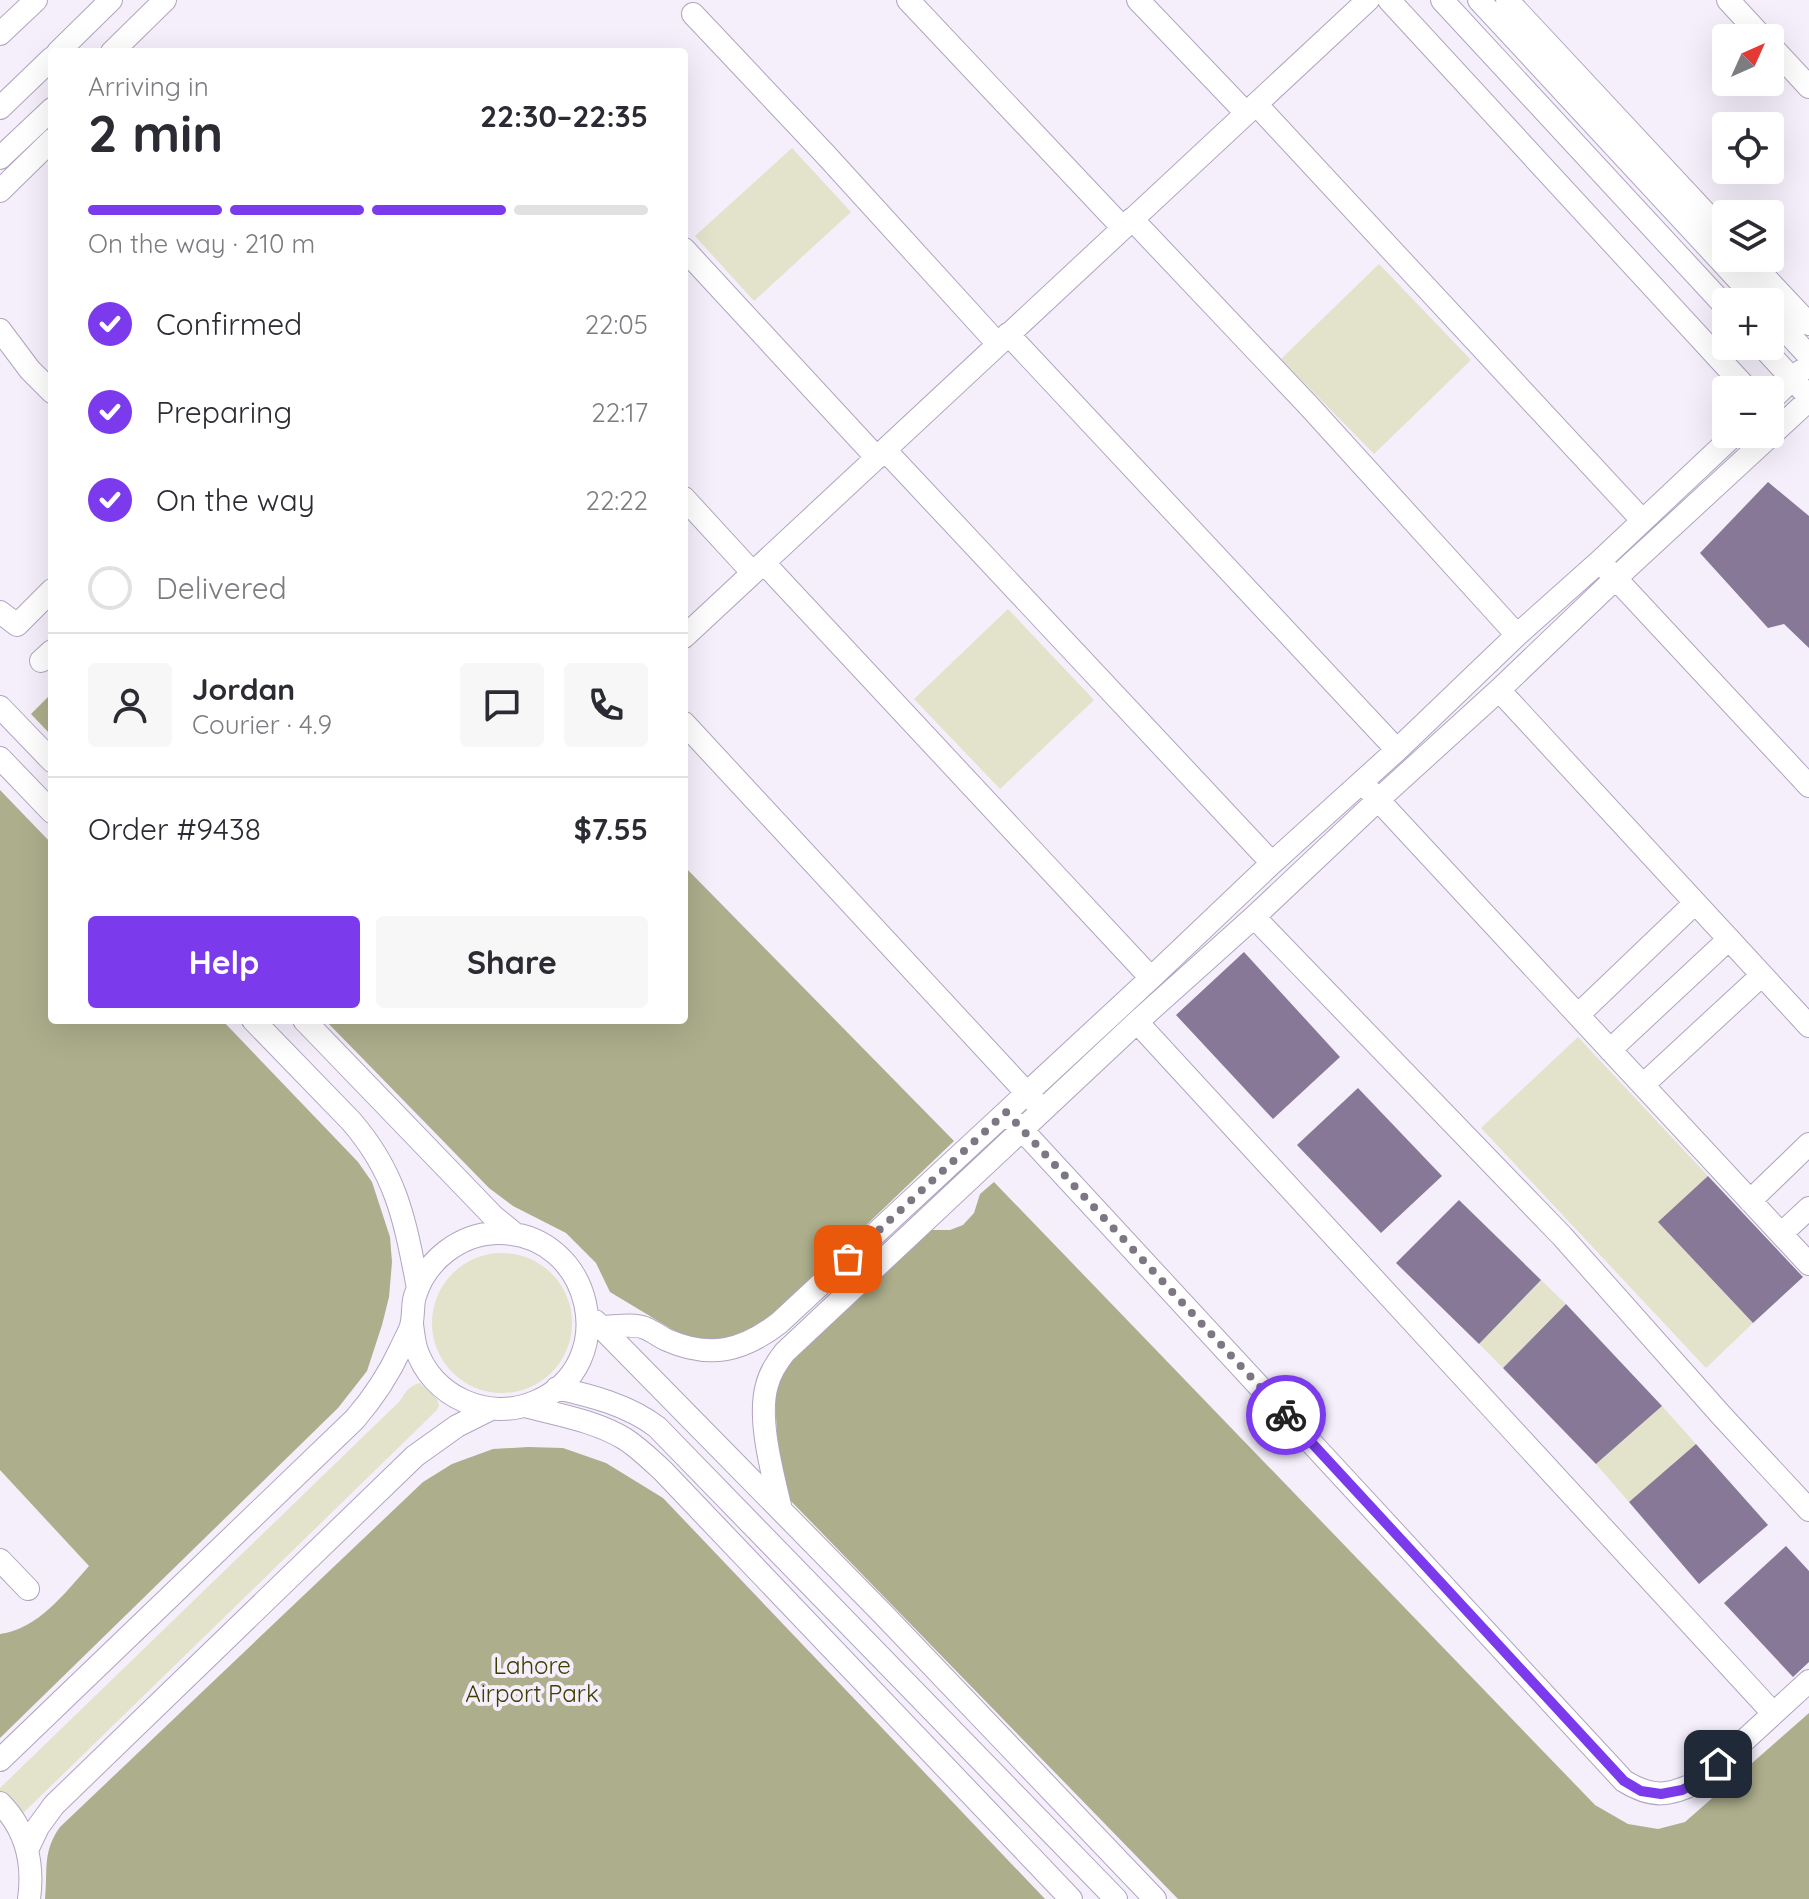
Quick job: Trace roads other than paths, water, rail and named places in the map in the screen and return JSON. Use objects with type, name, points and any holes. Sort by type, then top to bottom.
[{"type":"street","points":[[66,48],[111,0]]},
{"type":"street","points":[[116,48],[165,0]]},
{"type":"street","points":[[908,0],[1309,406],[1517,635]]},
{"type":"street","points":[[1138,0],[1251,109],[1642,520]]},
{"type":"street","points":[[688,633],[1368,0]]},
{"type":"street","points":[[1389,0],[1735,376]]},
{"type":"street","points":[[1442,0],[1712,292]]},
{"type":"street","points":[[1479,0],[1746,288]]},
{"type":"street","points":[[1507,0],[1712,220]]},
{"type":"street","points":[[1728,0],[1750,24]]},
{"type":"street","points":[[0,34],[27,3]]},
{"type":"street","points":[[693,14],[1397,750]]},
{"type":"street","points":[[1784,60],[1809,87]]},
{"type":"street","points":[[0,108],[48,65]]},
{"type":"street","points":[[0,158],[48,113]]},
{"type":"street","points":[[0,191],[48,144]]},
{"type":"street","points":[[688,253],[1272,863]]},
{"type":"street","points":[[1760,272],[1809,324]]},
{"type":"street","points":[[1784,329],[1809,356]]},
{"type":"street","points":[[0,330],[48,388]]},
{"type":"street","points":[[1783,360],[1801,372],[1809,398],[1784,415]]},
{"type":"street","points":[[1784,388],[1801,372]]},
{"type":"street","points":[[594,1321],[643,1327],[668,1341],[712,1351],[734,1348],[761,1337],[1720,448]]},
{"type":"street","points":[[781,1510],[763,1407],[767,1385],[785,1352],[1137,1022],[1499,690],[1748,448]]},
{"type":"street","points":[[688,502],[758,567],[1151,978]]},
{"type":"street","points":[[1600,561],[1805,773]]},
{"type":"street","points":[[0,612],[17,625],[48,594]]},
{"type":"street","points":[[1499,690],[1809,1026]]},
{"type":"street","points":[[0,707],[48,757]]},
{"type":"street","points":[[688,727],[1044,1110]]},
{"type":"street","points":[[0,758],[48,808]]},
{"type":"street","points":[[1362,783],[1809,1264]]},
{"type":"street","points":[[1578,1015],[1695,903]]},
{"type":"street","points":[[1254,917],[1562,1236],[1809,1510]]},
{"type":"street","points":[[1610,1050],[1729,939]]},
{"type":"street","points":[[1643,1085],[1762,975]]},
{"type":"street","points":[[1137,1022],[1773,1713]]},
{"type":"street","points":[[257,1024],[365,1137],[395,1191],[418,1288]]},
{"type":"street","points":[[308,1024],[493,1216],[515,1234]]},
{"type":"street","points":[[1006,1112],[1624,1781],[1641,1791],[1661,1794],[1682,1790],[1700,1781],[1809,1681]]},
{"type":"street","points":[[1750,1201],[1809,1144]]},
{"type":"street","points":[[1781,1234],[1809,1208]]},
{"type":"street","points":[[594,1321],[578,1363],[557,1388],[525,1406],[491,1409],[466,1403],[445,1390],[428,1372],[416,1350],[412,1324],[414,1300],[427,1270],[457,1244],[475,1236],[515,1234],[537,1241],[557,1254],[572,1271],[594,1321],[882,1613],[1155,1899]]},
{"type":"street","points":[[0,1760],[355,1419],[378,1392],[412,1324]]},
{"type":"street","points":[[557,1388],[625,1408],[657,1427],[1116,1899]]},
{"type":"street","points":[[525,1406],[601,1427],[633,1444],[674,1483],[1071,1899]]},
{"type":"street","points":[[27,1850],[38,1827],[54,1805],[405,1465],[437,1439],[491,1409]]},
{"type":"street","points":[[0,1560],[28,1589]]},
{"type":"street","points":[[0,1803],[14,1820],[27,1850],[31,1872],[29,1899]]},
{"type":"park label","name":"Lahore Airport Park","points":[[532,1680]]}]
